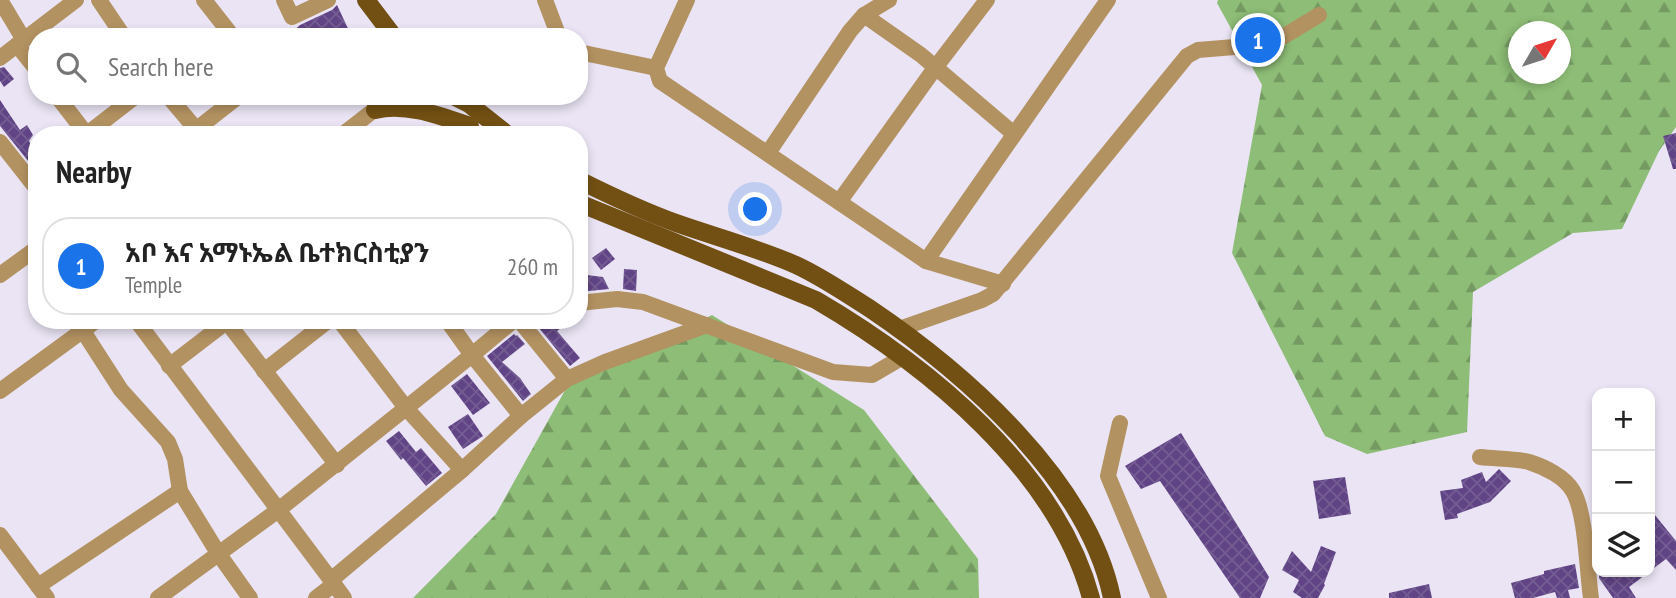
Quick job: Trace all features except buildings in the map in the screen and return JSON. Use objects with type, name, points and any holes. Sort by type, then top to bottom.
[{"type":"main road","points":[[366,0],[387,28]]},
{"type":"main road","points":[[454,105],[458,115],[470,126]]},
{"type":"main road","points":[[470,105],[497,126]]},
{"type":"main road","points":[[375,110],[388,106],[439,115],[464,126]]},
{"type":"main road","points":[[588,184],[673,222],[796,265],[827,281],[928,351],[985,399],[1051,473],[1088,533],[1103,566],[1112,598]]},
{"type":"main road","points":[[588,207],[816,300],[845,317],[906,361],[996,438],[1036,486],[1077,556],[1091,598]]},
{"type":"main road","points":[[741,268],[748,247]]},
{"type":"street","points":[[0,0],[28,56]]},
{"type":"street","points":[[39,28],[76,0]]},
{"type":"street","points":[[99,0],[118,28]]},
{"type":"street","points":[[204,0],[226,28]]},
{"type":"street","points":[[284,0],[292,17]]},
{"type":"street","points":[[276,25],[328,0]]},
{"type":"street","points":[[545,0],[556,28]]},
{"type":"street","points":[[768,153],[849,31],[864,15],[889,0]]},
{"type":"street","points":[[839,202],[987,0]]},
{"type":"street","points":[[926,261],[1108,0]]},
{"type":"street","points":[[685,2],[656,68],[660,81],[926,261],[1003,284]]},
{"type":"street","points":[[864,15],[935,68],[1014,134]]},
{"type":"street","points":[[899,329],[982,300],[1003,284],[1187,56],[1198,50],[1271,44],[1319,15]]},
{"type":"street","points":[[0,58],[28,36]]},
{"type":"street","points":[[588,54],[656,68]]},
{"type":"street","points":[[64,105],[80,126]]},
{"type":"street","points":[[98,126],[125,105]]},
{"type":"street","points":[[175,105],[191,126]]},
{"type":"street","points":[[204,126],[229,105]]},
{"type":"street","points":[[363,126],[381,105]]},
{"type":"street","points":[[0,142],[28,178]]},
{"type":"street","points":[[0,275],[28,255]]},
{"type":"street","points":[[588,302],[617,299],[643,302],[833,372],[872,375],[906,361]]},
{"type":"street","points":[[316,598],[337,587],[521,416],[567,379],[605,362],[707,325]]},
{"type":"street","points":[[0,391],[86,329]]},
{"type":"street","points":[[142,329],[337,587]]},
{"type":"street","points":[[169,366],[218,329]]},
{"type":"street","points":[[234,329],[337,465]]},
{"type":"street","points":[[264,371],[318,329]]},
{"type":"street","points":[[346,329],[406,408],[462,470]]},
{"type":"street","points":[[453,329],[521,416]]},
{"type":"street","points":[[158,598],[337,465],[503,329]]},
{"type":"street","points":[[520,329],[567,379]]},
{"type":"street","points":[[83,331],[128,399],[168,442],[175,459],[180,491],[218,553],[250,598]]},
{"type":"street","points":[[1120,423],[1108,476],[1159,598]]},
{"type":"street","points":[[1480,457],[1528,462],[1548,470],[1566,482],[1574,492],[1580,507],[1591,598]]},
{"type":"street","points":[[0,535],[42,592],[180,491]]},
{"type":"green space","points":[[1218,0],[1676,0],[1676,127],[1659,151],[1622,229],[1573,233],[1473,292],[1467,432],[1367,454],[1325,436],[1232,253],[1262,85],[1217,3]]},
{"type":"green space","points":[[712,315],[864,410],[978,559],[979,598],[413,598],[496,514],[568,385]]},
{"type":"place","name":"አቦ እና አማኑኤል ቤተክርስቲያን","points":[[1258,40]]}]
